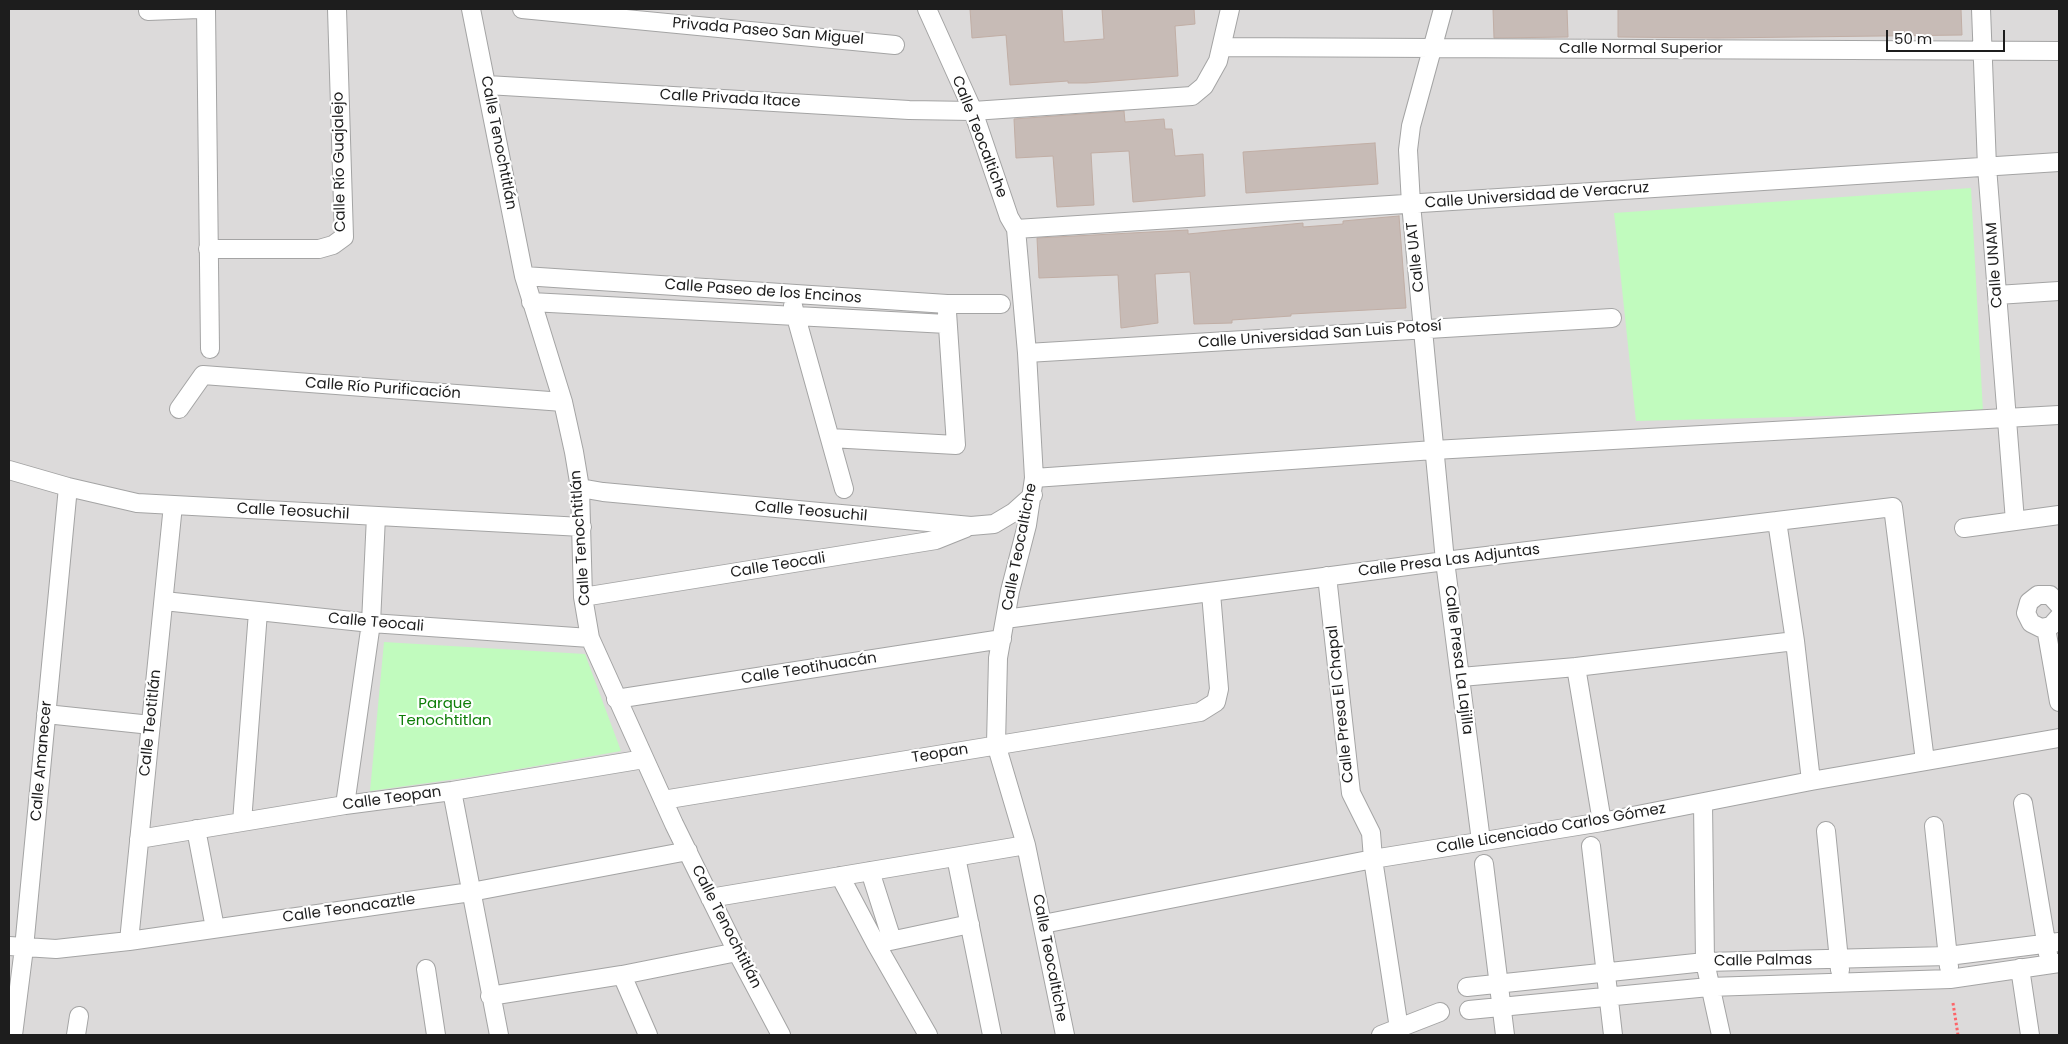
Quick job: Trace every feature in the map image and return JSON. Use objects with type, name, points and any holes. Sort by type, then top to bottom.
[{"type":"street","points":[[148,11],[199,9]]},
{"type":"street","points":[[206,9],[210,349]]},
{"type":"street","name":"Calle Río Guajalejo","points":[[208,249],[319,249],[333,245],[344,237],[337,9]]},
{"type":"street","name":"Calle Tenochtitlán","points":[[471,9],[524,276],[563,402],[580,488],[583,598],[590,638],[616,699],[710,898],[781,1035]]},
{"type":"street","name":"Privada Paseo San Miguel","points":[[522,9],[895,44]]},
{"type":"street","name":"Calle Teocaltiche","points":[[927,9],[973,111],[1009,217],[1016,229],[1027,353],[1034,486],[998,658],[996,744],[1026,845],[1064,1035]]},
{"type":"street","name":"Calle Privada Itace","points":[[487,85],[909,110],[973,111],[1192,96],[1204,86],[1218,61],[1223,47],[1230,9]]},
{"type":"street","name":"Calle UAT","points":[[1434,450],[1411,204],[1408,138],[1443,9]]},
{"type":"street","name":"Calle UNAM","points":[[1981,9],[1988,167],[2015,521]]},
{"type":"street","name":"Calle Normal Superior","points":[[1223,47],[2059,51]]},
{"type":"street","name":"Calle Universidad de Veracruz","points":[[1016,229],[2059,162]]},
{"type":"street","name":"Calle Paseo de los Encinos","points":[[524,276],[946,304],[1001,304]]},
{"type":"street","points":[[583,304],[584,280]]},
{"type":"street","points":[[1997,295],[2059,291]]},
{"type":"street","points":[[789,294],[797,316],[844,488]]},
{"type":"street","name":"Calle Paseo de los Encinos","points":[[531,302],[947,324]]},
{"type":"street","points":[[830,438],[956,445],[946,304]]},
{"type":"street","name":"Calle Universidad San Luis Potosí","points":[[1027,353],[1612,318]]},
{"type":"street","name":"Calle Río Purificación","points":[[179,409],[203,375],[563,402]]},
{"type":"street","points":[[1034,486],[1434,450],[2059,415]]},
{"type":"street","name":"Calle Presa La Lajilla","points":[[1434,450],[1445,561],[1481,841]]},
{"type":"street","name":"Calle Teosuchil","points":[[9,470],[68,487],[137,503],[582,526]]},
{"type":"street","name":"Calle Teosuchil","points":[[580,488],[603,492],[971,526],[994,524],[1014,512],[1034,486]]},
{"type":"street","name":"Calle Amanecer","points":[[13,1035],[16,947],[46,714],[68,487]]},
{"type":"street","name":"Calle Teotitlán","points":[[129,941],[173,505]]},
{"type":"street","name":"Calle Presa Las Adjuntas","points":[[1006,619],[1445,561],[1893,508],[1925,761]]},
{"type":"street","points":[[1964,528],[2059,514]]},
{"type":"street","points":[[345,805],[371,623],[376,516]]},
{"type":"street","points":[[1777,521],[1795,641],[1811,781]]},
{"type":"street","name":"Calle Teocali","points":[[583,598],[936,540],[971,526]]},
{"type":"street","name":"Calle Presa El Chapal","points":[[1328,576],[1351,793],[1371,833],[1373,859],[1400,1032]]},
{"type":"street","name":"Teopan","points":[[663,800],[1200,712],[1216,702],[1219,689],[1211,593]]},
{"type":"street","points":[[2059,605],[2055,598],[2044,594],[2033,597],[2026,607],[2028,618],[2036,626],[2053,622],[2059,702]]},
{"type":"street","name":"Calle Teocali","points":[[164,601],[371,623],[590,638]]},
{"type":"street","points":[[242,822],[258,612]]},
{"type":"street","name":"Calle Teotihuacán","points":[[616,699],[1002,639]]},
{"type":"street","points":[[1461,677],[1576,667],[1795,641]]},
{"type":"street","points":[[1576,667],[1602,822]]},
{"type":"street","points":[[46,714],[151,725]]},
{"type":"street","name":"Calle Licenciado Carlos Gómez","points":[[1043,924],[1373,859],[1602,822],[1811,781],[2059,738]]},
{"type":"street","name":"Calle Teopan","points":[[139,839],[345,805],[452,791],[644,759]]},
{"type":"street","points":[[452,791],[499,1035]]},
{"type":"street","points":[[1703,803],[1704,962],[1721,1035]]},
{"type":"street","points":[[2023,803],[2053,943],[2054,964]]},
{"type":"street","points":[[1934,826],[1950,979]]},
{"type":"street","points":[[196,829],[215,928]]},
{"type":"street","points":[[1826,831],[1841,982]]},
{"type":"street","points":[[710,898],[1026,845]]},
{"type":"street","points":[[1591,846],[1613,1035]]},
{"type":"street","name":"Calle Teonacaztle","points":[[16,947],[56,949],[129,941],[471,892],[688,851]]},
{"type":"street","points":[[956,857],[992,1035]]},
{"type":"street","points":[[1484,864],[1505,1035]]},
{"type":"street","points":[[870,871],[884,942]]},
{"type":"street","points":[[840,876],[884,942],[928,1035]]},
{"type":"street","points":[[884,942],[970,924]]},
{"type":"street","name":"Calle Palmas","points":[[1467,987],[1704,962],[1948,956],[2053,943]]},
{"type":"street","points":[[490,996],[622,975],[737,952]]},
{"type":"street","name":"Calle Palmas","points":[[1469,1010],[1709,986],[1950,979],[2054,964]]},
{"type":"street","points":[[2020,968],[2030,1035]]},
{"type":"street","points":[[426,969],[436,1035]]},
{"type":"street","points":[[622,975],[648,1035]]},
{"type":"street","points":[[1382,1035],[1400,1032],[1440,1012]]},
{"type":"street","points":[[76,1035],[79,1016]]},
{"type":"path","points":[[1953,1003],[1958,1035]]},
{"type":"shaded area","points":[[9,9],[2059,9],[2059,1035],[9,1035]]},
{"type":"green space","points":[[1971,188],[1983,412],[1636,421],[1614,213]]},
{"type":"green space","name":"Parque Tenochtitlan","points":[[384,642],[585,654],[621,751],[485,775],[370,791]]},
{"type":"building","points":[[970,9],[1062,9],[1064,42],[1104,39],[1102,9],[1194,9],[1195,24],[1175,26],[1178,76],[1086,83],[1068,83],[1068,81],[1010,85],[1006,35],[972,38]]},
{"type":"building","points":[[1493,9],[1567,9],[1568,37],[1494,38]]},
{"type":"building","points":[[1618,9],[1961,9],[1962,35],[1717,38],[1618,37]]},
{"type":"building","points":[[1124,111],[1125,122],[1164,119],[1165,129],[1172,129],[1175,156],[1203,154],[1205,196],[1133,202],[1129,151],[1091,153],[1094,205],[1057,207],[1053,156],[1016,158],[1014,119]]},
{"type":"building","points":[[1375,143],[1378,184],[1246,193],[1243,152]]},
{"type":"building","points":[[1399,216],[1406,308],[1291,314],[1291,316],[1232,320],[1232,323],[1194,324],[1190,272],[1155,274],[1158,323],[1121,328],[1118,275],[1039,278],[1037,238],[1188,230],[1188,234],[1303,223],[1303,227],[1343,224],[1343,221]]}]
